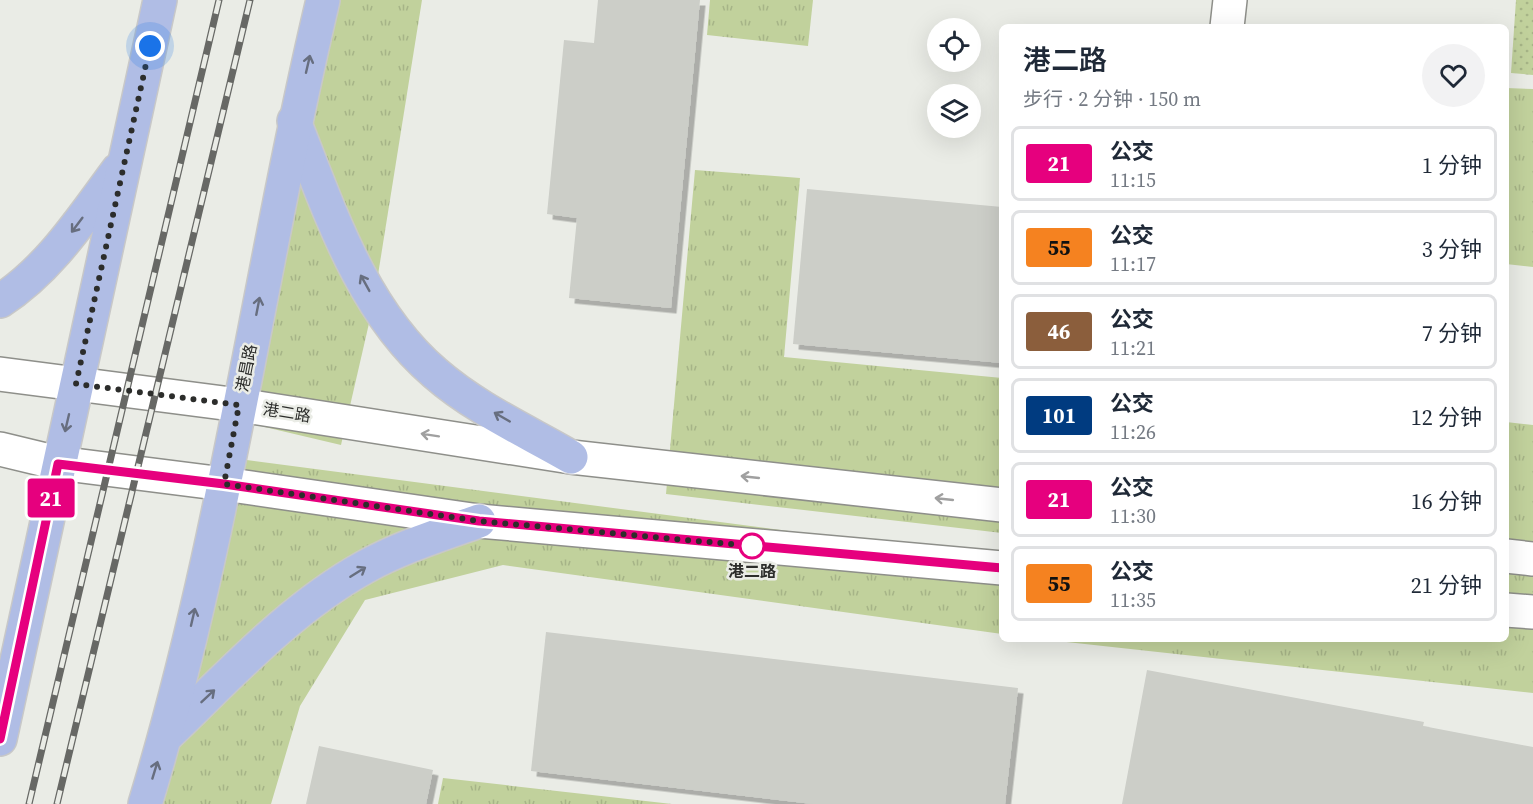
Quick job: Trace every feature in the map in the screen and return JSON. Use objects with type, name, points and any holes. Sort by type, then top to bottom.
[{"type":"main road","points":[[0,739],[160,0]]},
{"type":"main road","name":"港昌路","points":[[145,804],[166,736],[224,484],[294,122],[323,0]]},
{"type":"main road","points":[[294,122],[341,239],[371,293],[402,338],[435,373],[478,404],[571,457]]},
{"type":"main road","points":[[0,301],[16,291],[45,263],[124,161]]},
{"type":"main road","points":[[166,736],[306,606],[373,563],[410,545],[479,521]]},
{"type":"main road","points":[[0,640],[14,681]]},
{"type":"street","points":[[1227,24],[1230,0]]},
{"type":"street","name":"港二路","points":[[0,374],[239,405],[571,457],[999,505]]},
{"type":"street","points":[[0,449],[58,464],[224,484],[479,521],[999,568]]},
{"type":"street","points":[[1509,556],[1533,559]]},
{"type":"street","points":[[1509,610],[1533,612]]},
{"type":"green space","points":[[339,0],[422,0],[373,306],[341,445],[248,423]]},
{"type":"green space","points":[[710,0],[813,0],[808,46],[707,35]]},
{"type":"green space","points":[[1516,0],[1533,0],[1533,75],[1511,73]]},
{"type":"green space","points":[[1509,88],[1533,89],[1533,267],[1509,264]]},
{"type":"green space","points":[[695,170],[800,178],[784,357],[999,378],[999,533],[666,494]]},
{"type":"green space","points":[[1509,422],[1533,425],[1533,599],[1509,596]]},
{"type":"green space","points":[[232,458],[999,559],[999,634],[503,565],[365,600],[300,706],[271,804],[142,804]]},
{"type":"green space","points":[[1509,616],[1533,619],[1533,693],[1066,642],[1509,642]]},
{"type":"green space","points":[[443,778],[672,804],[438,804]]},
{"type":"building","points":[[598,0],[700,0],[671,308],[569,298],[577,218],[547,214],[564,40],[594,43]]},
{"type":"building","points":[[807,189],[999,207],[999,363],[793,344]]},
{"type":"building","points":[[546,632],[1018,688],[1005,804],[813,804],[531,771]]},
{"type":"building","points":[[1147,670],[1424,722],[1423,726],[1533,747],[1533,804],[1122,804]]},
{"type":"building","points":[[319,746],[433,770],[426,804],[306,804]]},
{"type":"railway","points":[[29,804],[219,0]]},
{"type":"railway","points":[[57,804],[250,0]]},
{"type":"bus line","name":"21","points":[[0,739],[58,464],[224,484],[479,521],[999,568]]},
{"type":"place","name":"港二路","points":[[752,546]]},
{"type":"route","points":[[150,46],[76,384],[239,405],[224,484],[479,521],[752,546]]}]
